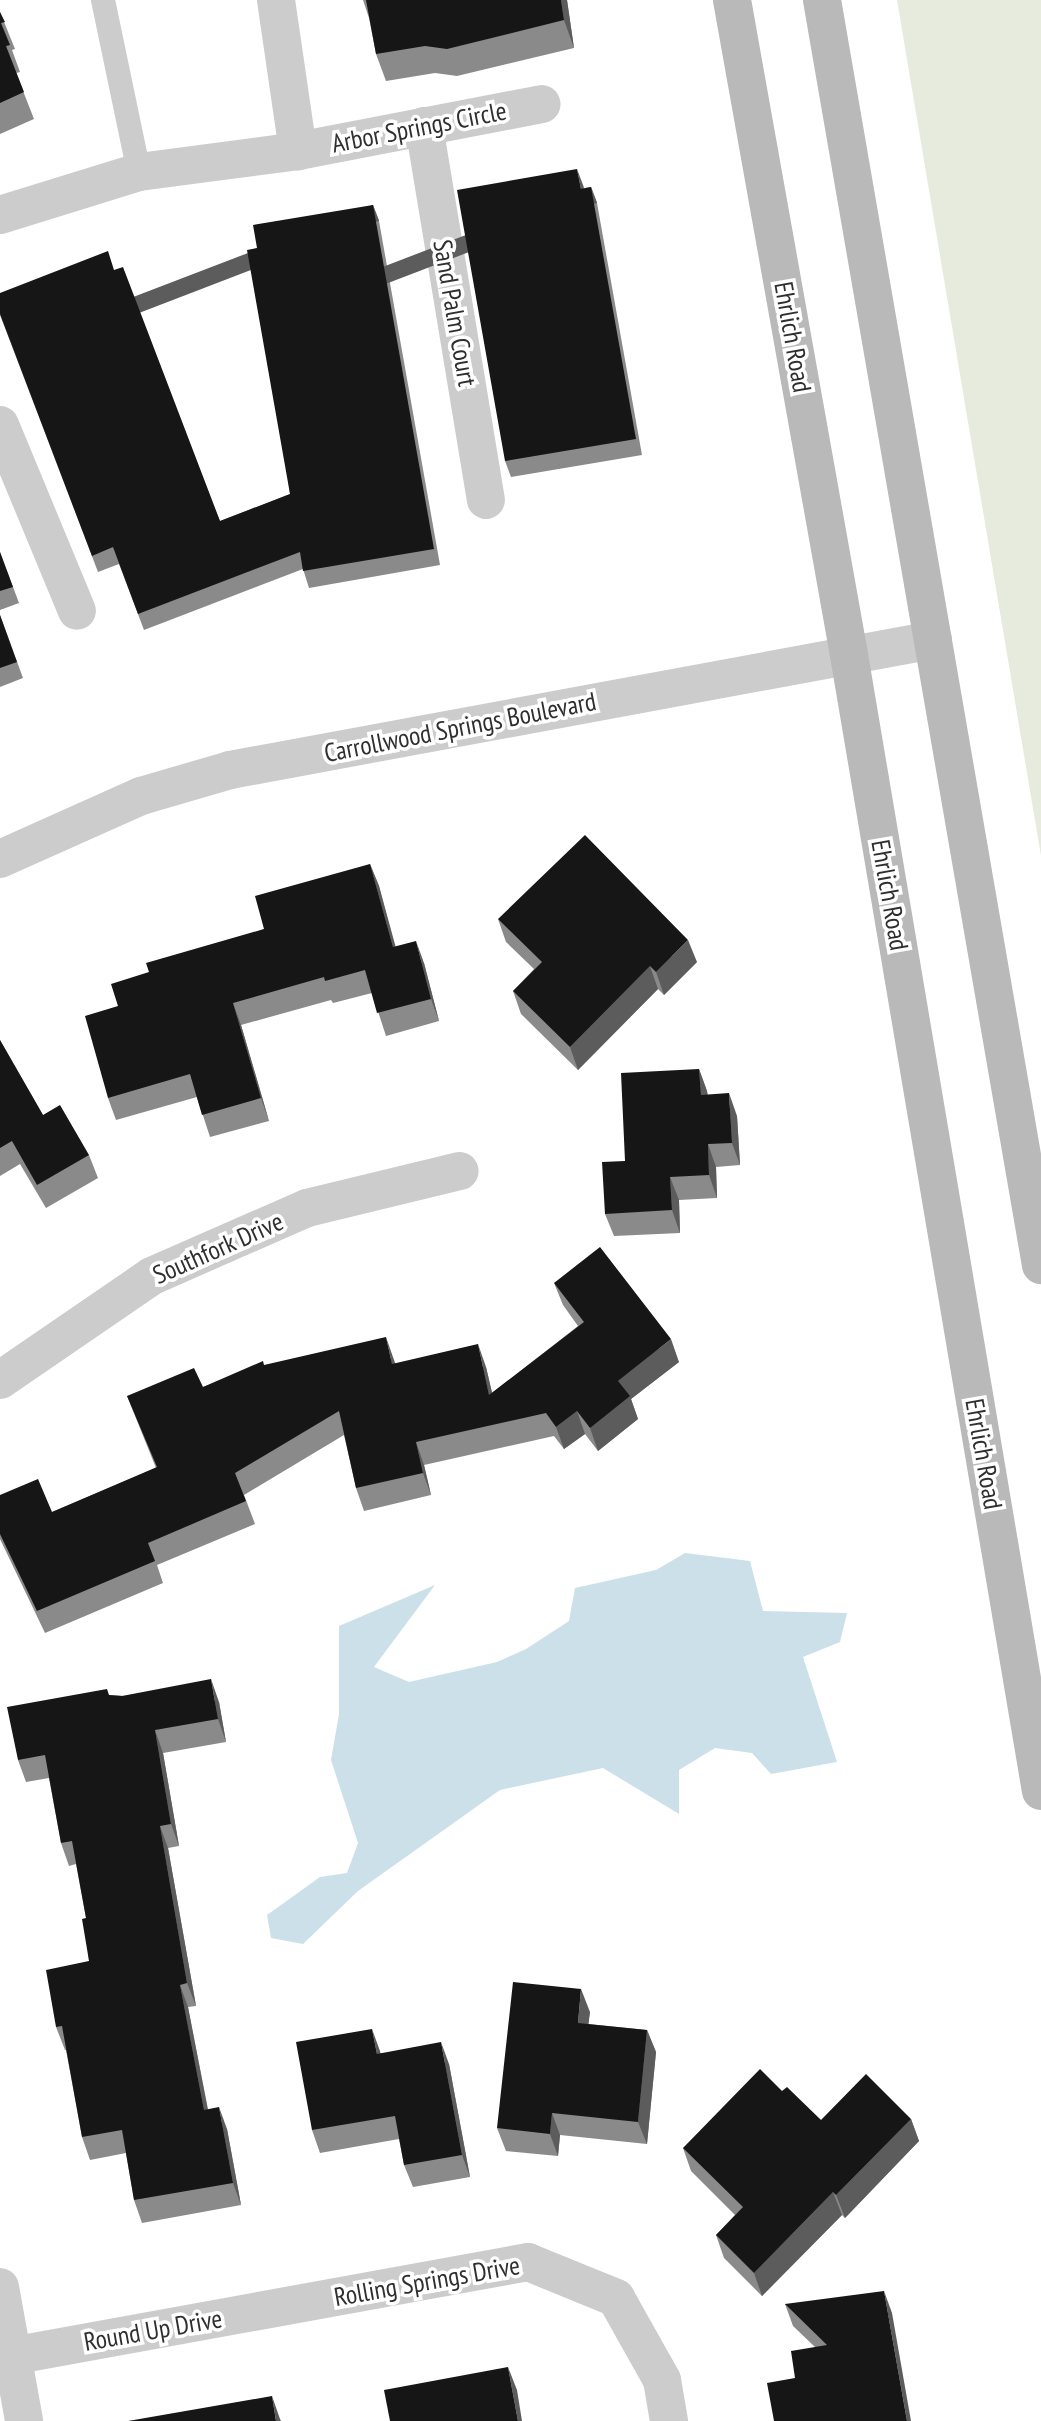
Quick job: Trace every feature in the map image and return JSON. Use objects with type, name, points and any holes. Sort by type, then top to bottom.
[{"type":"main road","name":"Ehrlich Road","points":[[732,0],[849,655],[1041,1791]]},
{"type":"main road","points":[[822,0],[1041,1265]]},
{"type":"street","name":"Arbor Springs Circle","points":[[276,0],[298,151]]},
{"type":"street","name":"Arbor Springs Circle","points":[[0,215],[139,172],[298,151],[541,104]]},
{"type":"street","name":"Sand Palm Court","points":[[424,125],[486,500]]},
{"type":"street","points":[[0,425],[77,611]]},
{"type":"street","name":"Carrollwood Springs Boulevard","points":[[0,859],[141,796],[230,770],[933,640]]},
{"type":"street","name":"Southfork Drive","points":[[0,1380],[152,1276],[307,1208],[460,1171]]},
{"type":"street","name":"Rolling Springs Drive","points":[[306,2302],[528,2262],[616,2298],[662,2380],[669,2421]]},
{"type":"street","points":[[0,2287],[6,2357],[24,2421]]},
{"type":"street","name":"Round Up Drive","points":[[6,2357],[306,2302]]},
{"type":"lane","points":[[103,0],[139,172]]},
{"type":"shaded area","points":[[897,0],[1041,0],[1041,856]]},
{"type":"water","points":[[685,1553],[750,1561],[763,1611],[847,1613],[840,1642],[803,1657],[837,1762],[771,1774],[752,1753],[715,1748],[679,1770],[679,1814],[603,1768],[500,1790],[358,1891],[303,1944],[271,1938],[267,1915],[320,1877],[347,1873],[358,1843],[331,1760],[339,1714],[339,1626],[435,1585],[374,1667],[409,1682],[497,1662],[526,1649],[569,1621],[575,1588],[656,1570]]},
{"type":"building","points":[[366,0],[561,0],[564,20],[447,49],[425,46],[376,54]]},
{"type":"building","points":[[0,12],[5,22],[1,23],[10,45],[6,46],[24,92],[0,103]]},
{"type":"building","points":[[577,169],[581,189],[591,187],[636,439],[505,461],[457,190]]},
{"type":"building","points":[[373,205],[434,549],[303,571],[300,552],[138,614],[113,547],[92,556],[0,314],[0,293],[108,251],[114,270],[123,267],[220,521],[290,494],[247,250],[257,248],[253,225]]},
{"type":"building","points":[[0,552],[13,587],[0,591]]},
{"type":"building","points":[[0,615],[17,662],[0,668]]},
{"type":"building","points":[[585,835],[688,940],[656,972],[650,966],[570,1047],[513,991],[542,962],[498,919]]},
{"type":"building","points":[[370,864],[393,947],[416,941],[431,999],[377,1013],[365,970],[325,981],[324,977],[233,1003],[261,1098],[202,1115],[190,1074],[108,1098],[85,1016],[118,1006],[111,984],[149,972],[146,963],[264,929],[255,896]]},
{"type":"building","points":[[0,1040],[43,1115],[60,1105],[89,1155],[37,1185],[12,1141],[0,1148]]},
{"type":"building","points":[[699,1069],[701,1095],[729,1093],[732,1143],[708,1144],[709,1175],[670,1177],[672,1210],[605,1214],[602,1162],[625,1161],[621,1073]]},
{"type":"building","points":[[600,1247],[671,1339],[618,1381],[630,1396],[590,1428],[577,1411],[556,1427],[546,1413],[416,1442],[423,1473],[356,1488],[339,1411],[235,1473],[246,1501],[148,1543],[155,1561],[37,1611],[0,1534],[0,1495],[38,1479],[52,1512],[157,1467],[127,1396],[194,1368],[203,1387],[263,1361],[264,1365],[386,1337],[392,1364],[478,1344],[489,1395],[584,1322],[554,1283]]},
{"type":"building","points":[[211,1679],[218,1719],[155,1730],[171,1824],[160,1826],[187,1983],[180,1985],[204,2110],[219,2107],[233,2183],[134,2200],[122,2130],[82,2137],[62,2026],[56,2027],[46,1970],[89,1961],[82,1919],[86,1918],[72,1841],[61,1843],[45,1755],[18,1760],[7,1707],[107,1689],[109,1695],[122,1696]]},
{"type":"building","points":[[513,1982],[581,1989],[578,2023],[647,2030],[638,2122],[552,2113],[550,2134],[497,2128]]},
{"type":"building","points":[[372,2029],[377,2054],[441,2042],[462,2155],[404,2165],[395,2116],[312,2130],[296,2042]]},
{"type":"building","points":[[760,2069],[782,2091],[787,2087],[821,2120],[866,2074],[911,2119],[836,2195],[833,2192],[754,2273],[716,2235],[743,2207],[683,2148]]},
{"type":"building","points":[[884,2291],[907,2421],[774,2421],[767,2383],[795,2378],[791,2351],[827,2345],[785,2304]]},
{"type":"building","points":[[508,2367],[518,2421],[390,2421],[384,2390]]},
{"type":"building","points":[[272,2396],[276,2421],[128,2421]]}]
